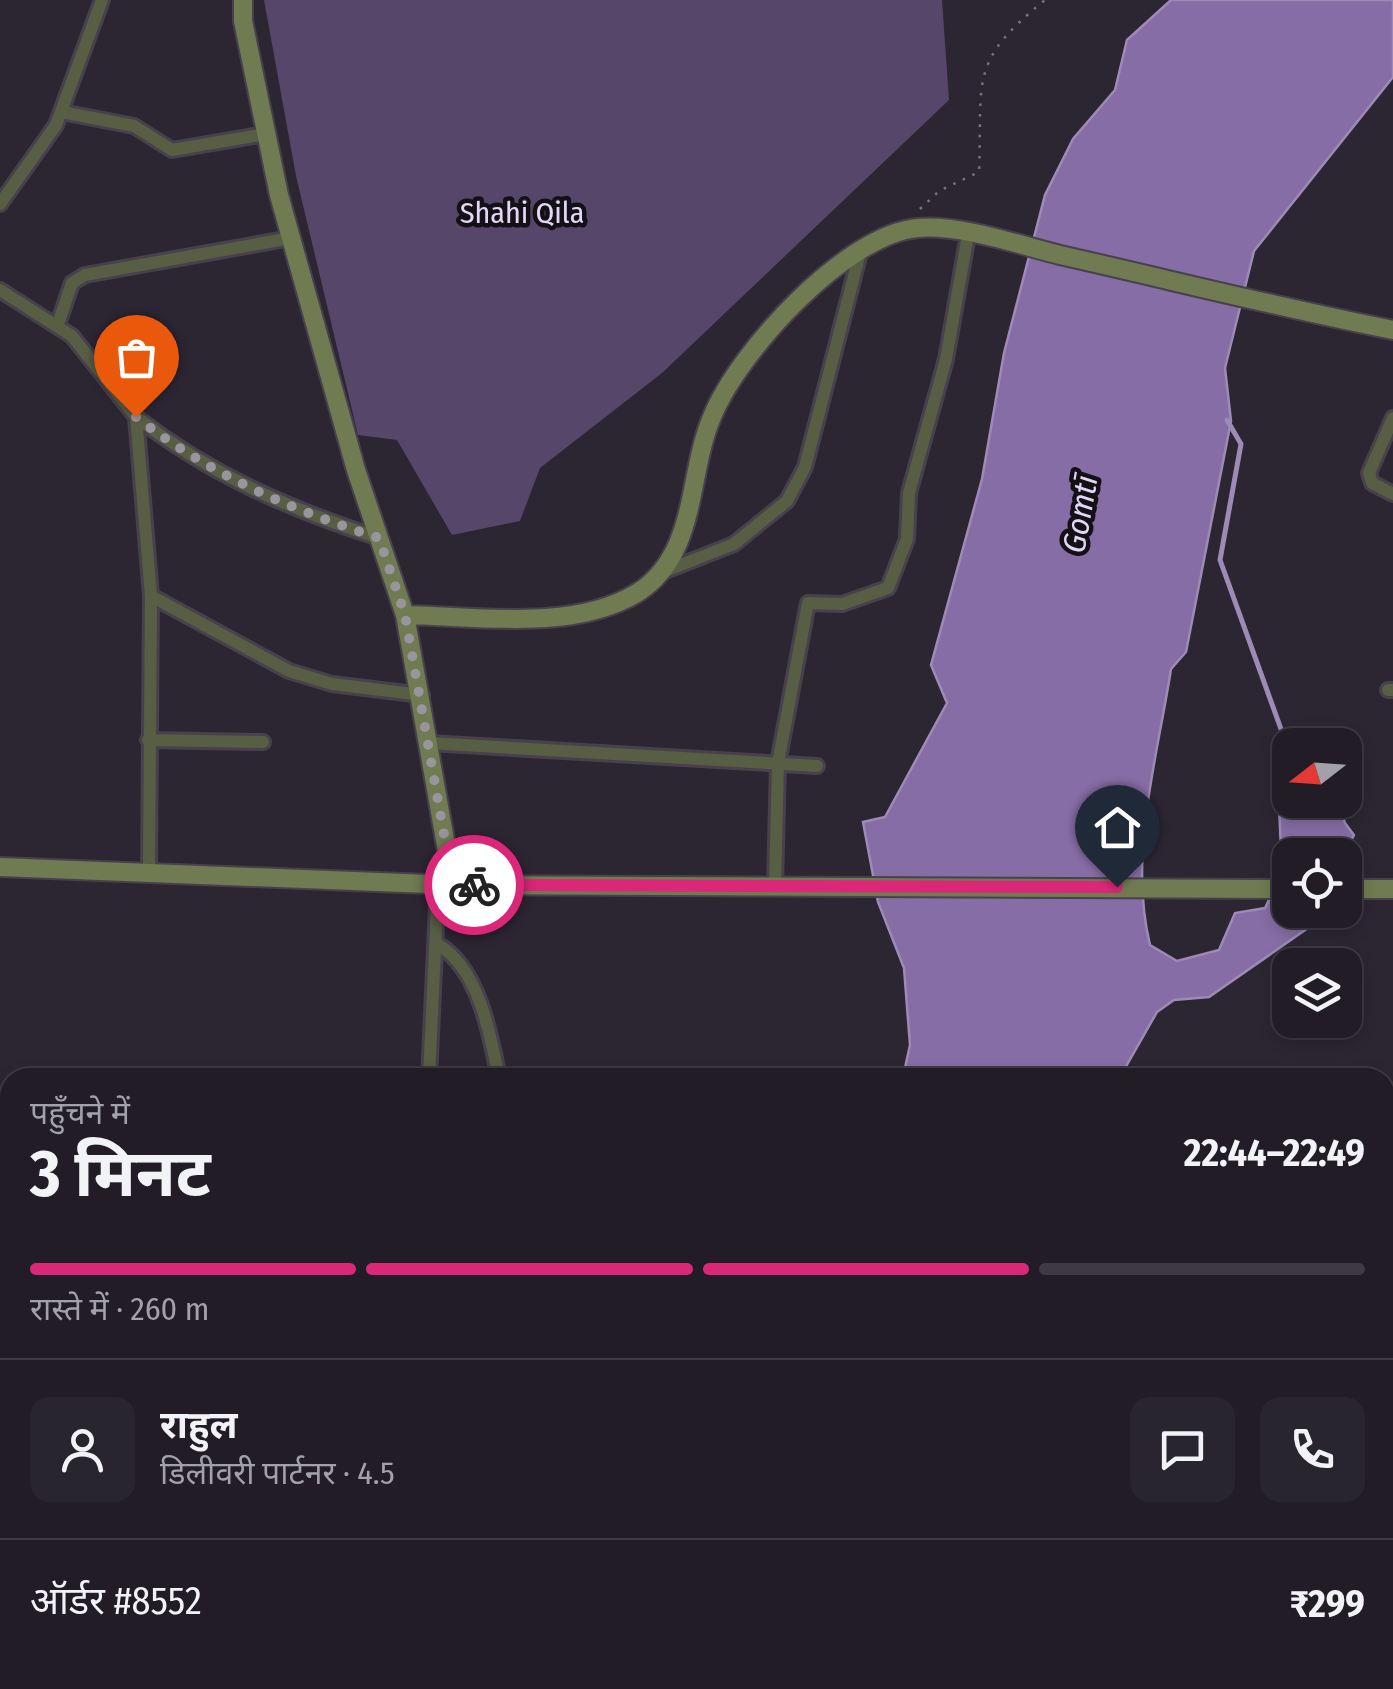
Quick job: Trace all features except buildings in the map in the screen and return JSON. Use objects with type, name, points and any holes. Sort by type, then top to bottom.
[{"type":"main road","points":[[243,0],[243,21],[291,238],[405,615],[430,743],[446,885]]},
{"type":"main road","points":[[405,615],[556,617],[604,606],[636,593],[663,572],[684,533],[699,454],[729,380],[791,309],[861,249],[887,234],[912,229],[1001,241],[1393,330]]},
{"type":"main road","points":[[0,867],[446,885],[1272,889]]},
{"type":"main road","points":[[1362,889],[1392,889]]},
{"type":"street","points":[[0,204],[62,112],[102,0]]},
{"type":"street","points":[[62,112],[134,126],[172,150],[266,134]]},
{"type":"street","points":[[0,169],[15,179]]},
{"type":"street","points":[[776,886],[778,763],[808,603],[842,604],[888,588],[907,539],[909,493],[946,358],[968,235]]},
{"type":"street","points":[[58,324],[72,283],[85,275],[291,238]]},
{"type":"street","points":[[663,572],[734,544],[787,501],[805,467],[861,249]]},
{"type":"street","points":[[0,290],[58,324],[136,417],[216,473],[295,511],[379,538]]},
{"type":"street","points":[[136,417],[151,596],[149,871]]},
{"type":"street","points":[[1393,418],[1369,473],[1372,482],[1393,494]]},
{"type":"street","points":[[151,596],[289,671],[332,684],[422,694]]},
{"type":"street","points":[[148,740],[263,742]]},
{"type":"street","points":[[430,743],[817,766]]},
{"type":"street","points":[[430,1068],[446,885]]},
{"type":"street","points":[[439,945],[458,957],[468,974],[496,1068]]},
{"type":"path","points":[[912,229],[927,200],[980,172],[986,61],[999,40],[1045,0]]},
{"type":"green space","name":"Shahi Qila","points":[[264,0],[942,0],[949,100],[662,373],[540,468],[520,521],[452,535],[397,440],[358,435],[296,176]]},
{"type":"water","name":"Gomtī","points":[[1171,0],[1393,0],[1393,77],[1254,251],[1225,368],[1231,421],[1186,652],[1171,669],[1143,842],[1144,911],[1150,945],[1177,961],[1219,950],[1235,913],[1265,908],[1272,894],[1272,928],[1308,928],[1279,948],[1272,948],[1272,953],[1209,997],[1174,1000],[1157,1012],[1125,1068],[905,1068],[910,1045],[904,968],[878,902],[863,822],[885,817],[947,703],[931,665],[982,479],[1004,353],[1045,195],[1073,139],[1115,90],[1127,40]]},
{"type":"water","points":[[1280,818],[1343,818],[1354,835],[1280,838]]},
{"type":"waterway","points":[[1227,420],[1241,444],[1220,560],[1281,728]]},
{"type":"way so far","points":[[136,417],[216,473],[295,511],[379,538],[405,615],[422,694],[453,885],[474,885]]},
{"type":"route","points":[[474,885],[1117,887]]}]
